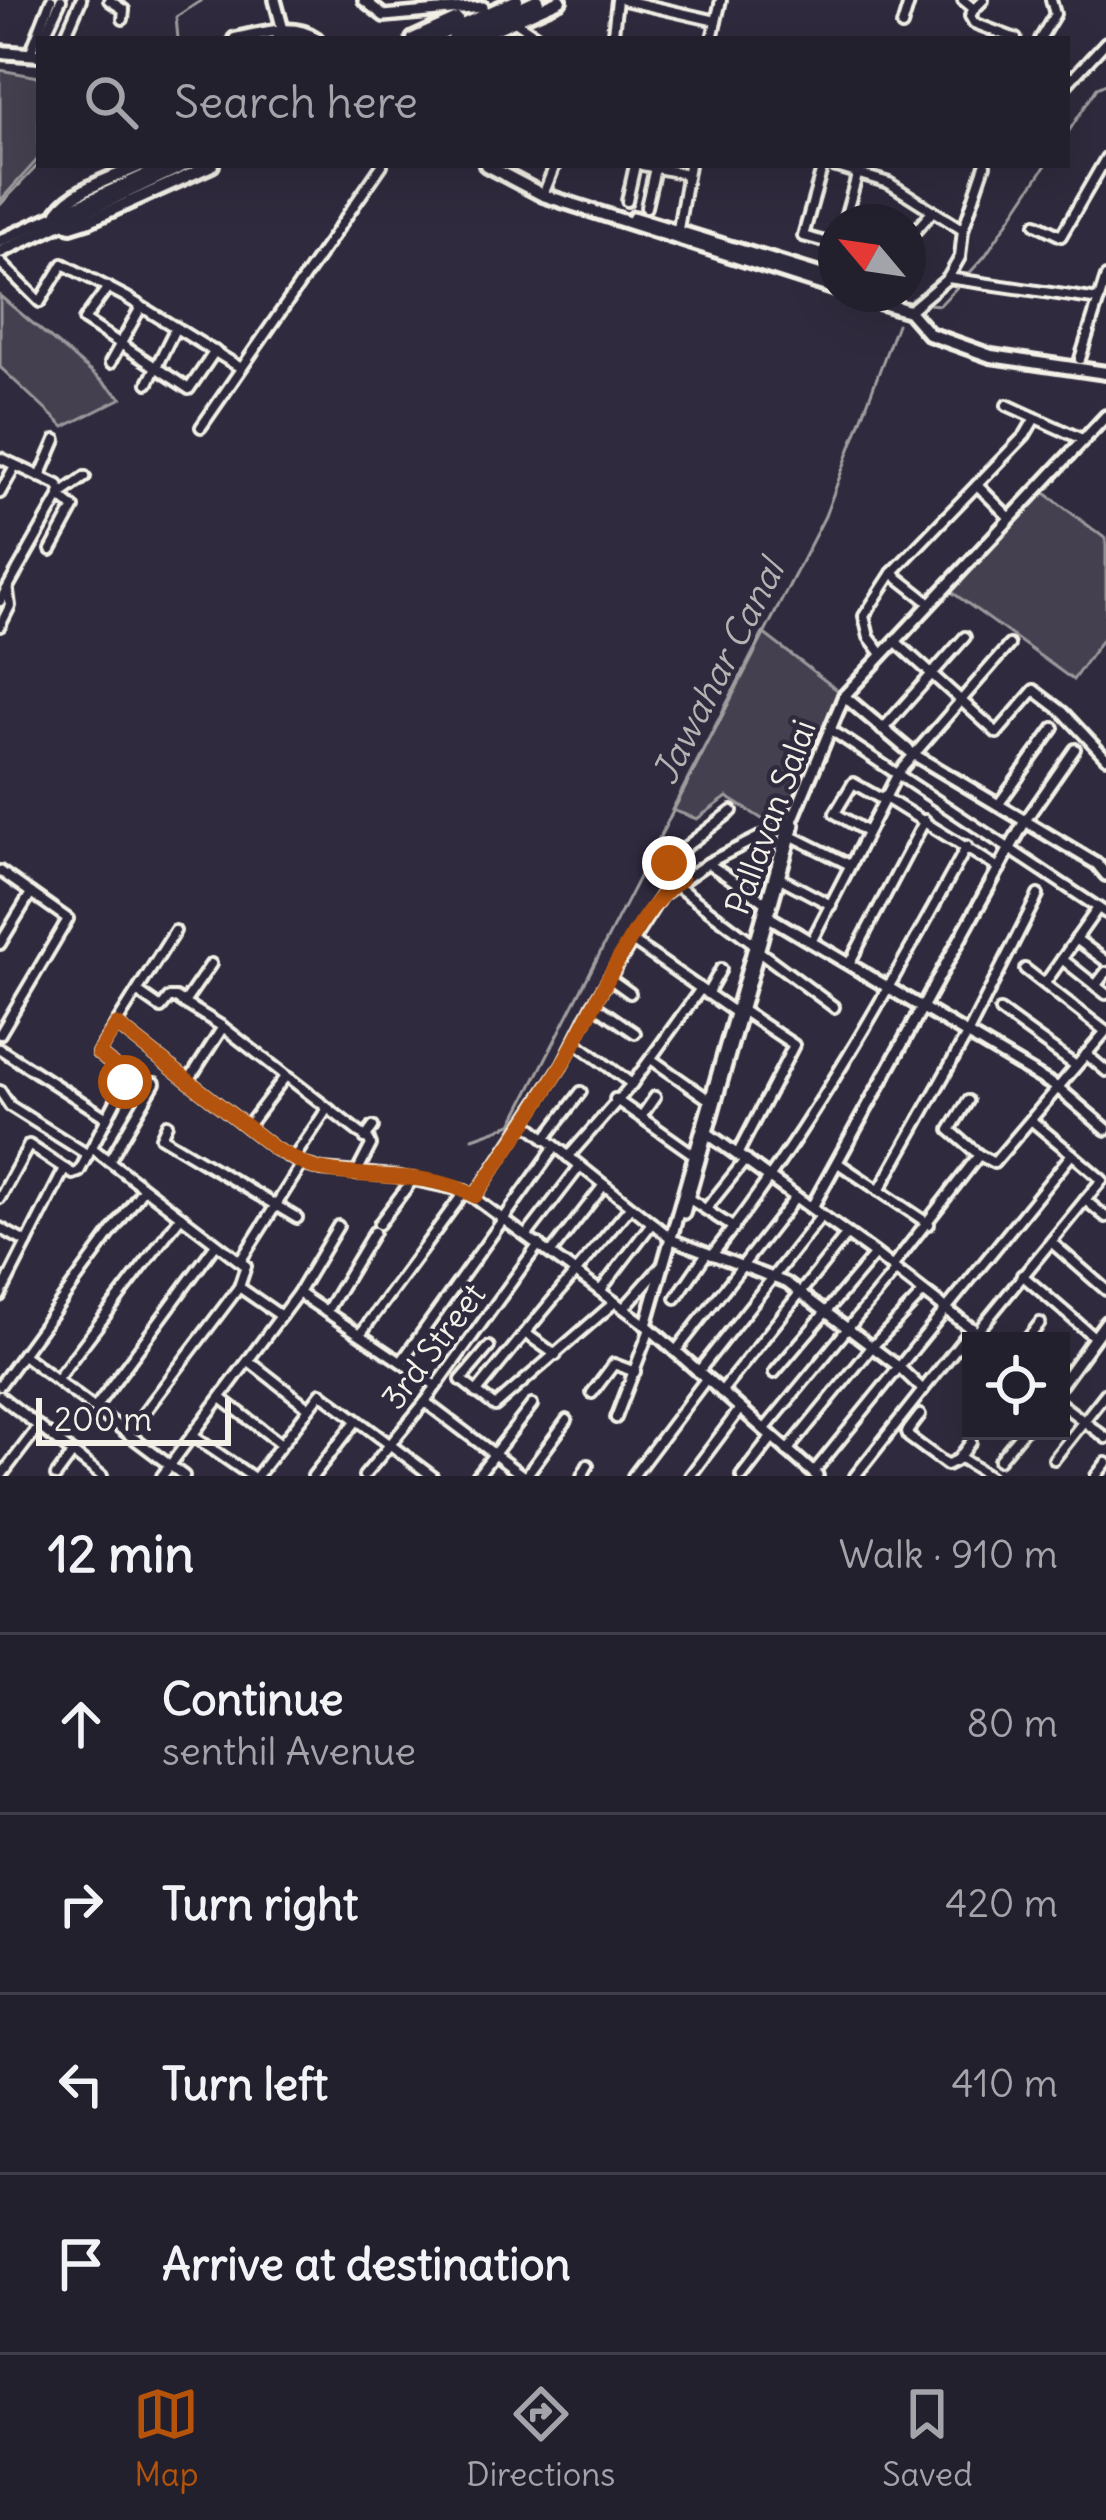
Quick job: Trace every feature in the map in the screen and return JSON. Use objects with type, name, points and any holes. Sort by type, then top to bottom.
[{"type":"main road","points":[[419,36],[498,0]]},
{"type":"main road","points":[[438,36],[517,0]]},
{"type":"main road","points":[[460,36],[538,0]]},
{"type":"main road","points":[[492,35],[560,0]]},
{"type":"main road","points":[[281,34],[306,32],[312,36]]},
{"type":"main road","points":[[0,56],[36,54]]},
{"type":"main road","points":[[60,218],[62,205],[136,168]]},
{"type":"main road","points":[[0,241],[173,168]]},
{"type":"main road","points":[[60,218],[71,226],[90,220],[205,168]]},
{"type":"main road","points":[[492,168],[544,193],[818,279]]},
{"type":"main road","points":[[502,168],[544,193]]},
{"type":"main road","points":[[0,252],[60,218]]},
{"type":"main road","points":[[910,312],[929,334],[991,356],[1106,374]]},
{"type":"street","points":[[42,36],[51,0]]},
{"type":"street","points":[[47,36],[62,0]]},
{"type":"street","points":[[65,36],[81,0]]},
{"type":"street","points":[[109,0],[124,10],[123,20]]},
{"type":"street","points":[[275,0],[281,34]]},
{"type":"street","points":[[364,0],[384,16],[483,7]]},
{"type":"street","points":[[615,36],[620,0],[716,21]]},
{"type":"street","points":[[706,0],[720,2],[713,36]]},
{"type":"street","points":[[902,26],[910,0]]},
{"type":"street","points":[[963,0],[974,9]]},
{"type":"street","points":[[983,0],[970,16],[974,23],[1008,36]]},
{"type":"street","points":[[1042,36],[1055,14],[1053,3]]},
{"type":"street","points":[[514,20],[537,36]]},
{"type":"street","points":[[1070,81],[1106,42]]},
{"type":"street","points":[[1036,224],[1060,236],[1106,158]]},
{"type":"street","points":[[201,427],[380,168]]},
{"type":"street","points":[[544,193],[554,168]]},
{"type":"street","points":[[627,201],[637,168]]},
{"type":"street","points":[[646,206],[655,168],[688,169],[677,235]]},
{"type":"street","points":[[818,240],[803,236],[825,168]]},
{"type":"street","points":[[840,168],[874,176],[963,230]]},
{"type":"street","points":[[957,280],[963,230],[984,168]]},
{"type":"street","points":[[849,204],[858,172]]},
{"type":"street","points":[[926,220],[933,212]]},
{"type":"street","points":[[0,262],[40,302],[63,264],[242,368]]},
{"type":"street","points":[[1080,359],[1106,277]]},
{"type":"street","points":[[926,300],[957,280],[1099,300]]},
{"type":"street","points":[[107,287],[84,320],[189,389],[214,351]]},
{"type":"street","points":[[110,363],[141,306]]},
{"type":"street","points":[[148,383],[176,327]]},
{"type":"street","points":[[1007,405],[1084,440]]},
{"type":"street","name":"Pallavan Salai","points":[[648,1327],[765,902],[844,697],[1106,416]]},
{"type":"street","points":[[882,654],[869,637],[864,616],[892,573],[1025,435],[1035,418]]},
{"type":"street","points":[[40,477],[56,440]]},
{"type":"street","points":[[0,458],[58,484],[60,495],[74,510],[51,550]]},
{"type":"street","points":[[0,493],[15,466]]},
{"type":"street","points":[[0,626],[10,606],[4,596],[60,495],[85,477]]},
{"type":"street","points":[[977,485],[1010,518]]},
{"type":"street","points":[[892,573],[930,603]]},
{"type":"street","points":[[882,730],[965,637]]},
{"type":"street","points":[[895,641],[997,733],[1034,690],[1063,712],[1106,758]]},
{"type":"street","points":[[811,942],[898,773],[1009,645]]},
{"type":"street","points":[[844,697],[913,754],[1106,875]]},
{"type":"street","points":[[998,806],[1054,728]]},
{"type":"street","points":[[831,730],[1102,910],[1045,983]]},
{"type":"street","points":[[812,1208],[1025,821],[1075,749]]},
{"type":"street","points":[[867,832],[835,813],[853,783],[926,820],[1000,868]]},
{"type":"street","points":[[732,811],[671,859],[677,882],[833,1006]]},
{"type":"street","points":[[756,947],[769,917],[793,820]]},
{"type":"street","points":[[361,1333],[525,1122],[608,978],[677,882],[793,820]]},
{"type":"street","points":[[849,964],[926,820]]},
{"type":"street","points":[[792,836],[850,865]]},
{"type":"street","points":[[676,1298],[772,1179],[890,987],[967,846]]},
{"type":"street","points":[[708,863],[765,902]]},
{"type":"street","points":[[0,871],[64,915],[67,926],[0,1034]]},
{"type":"street","points":[[780,878],[831,905]]},
{"type":"street","points":[[0,944],[31,893]]},
{"type":"street","points":[[879,1191],[968,1033],[1038,895]]},
{"type":"street","points":[[769,917],[1058,1088],[1106,1129]]},
{"type":"street","points":[[0,1198],[29,1145],[76,1174],[125,1076],[98,1053],[176,931]]},
{"type":"street","points":[[1076,939],[1106,962]]},
{"type":"street","points":[[632,941],[704,992],[794,1045],[742,1156],[706,1209]]},
{"type":"street","points":[[1062,958],[1106,994]]},
{"type":"street","points":[[184,1003],[211,964]]},
{"type":"street","points":[[568,1156],[632,1084],[721,969]]},
{"type":"street","points":[[968,1101],[950,1130],[994,1163],[1106,1031],[1025,969]]},
{"type":"street","points":[[1096,985],[1106,971]]},
{"type":"street","points":[[608,978],[630,993]]},
{"type":"street","points":[[138,992],[160,1007],[173,997],[223,1028],[365,1138],[370,1145],[356,1174]]},
{"type":"street","points":[[593,1004],[635,1033]]},
{"type":"street","points":[[616,1418],[635,1372],[688,1198],[738,1011]]},
{"type":"street","points":[[1000,1011],[1076,1066]]},
{"type":"street","points":[[117,1025],[298,1161],[356,1174],[413,1179],[470,1194],[648,1327],[815,1474],[1072,1154]]},
{"type":"street","points":[[189,1080],[223,1028]]},
{"type":"street","points":[[575,1041],[632,1084]]},
{"type":"street","points":[[0,1049],[106,1118]]},
{"type":"street","points":[[1086,1054],[1106,1071]]},
{"type":"street","points":[[651,1059],[708,1100]]},
{"type":"street","points":[[247,1126],[285,1077]]},
{"type":"street","points":[[109,1161],[155,1083]]},
{"type":"street","points":[[0,1091],[10,1106],[109,1161],[244,1263]]},
{"type":"street","points":[[545,1138],[581,1092]]},
{"type":"street","points":[[641,1117],[655,1097]]},
{"type":"street","points":[[615,1100],[693,1154]]},
{"type":"street","points":[[128,1434],[239,1287],[244,1263],[327,1109]]},
{"type":"street","points":[[859,1475],[923,1390],[1102,1180],[1032,1120]]},
{"type":"street","points":[[525,1122],[674,1239],[802,1293],[923,1390]]},
{"type":"street","points":[[167,1124],[161,1137],[297,1218]]},
{"type":"street","points":[[365,1138],[373,1127]]},
{"type":"street","points":[[707,1133],[976,1332]]},
{"type":"street","points":[[401,1362],[556,1148]]},
{"type":"street","points":[[742,1476],[847,1327],[979,1155]]},
{"type":"street","points":[[838,1163],[928,1223]]},
{"type":"street","points":[[527,1235],[580,1166]]},
{"type":"street","points":[[0,1296],[65,1169]]},
{"type":"street","points":[[326,1312],[376,1228],[413,1179]]},
{"type":"street","points":[[551,1253],[604,1185]]},
{"type":"street","points":[[0,1385],[143,1189]]},
{"type":"street","points":[[675,1352],[796,1197]]},
{"type":"street","points":[[688,1198],[734,1228]]},
{"type":"street","points":[[1085,1200],[1106,1216]]},
{"type":"street","points":[[476,1393],[573,1270],[630,1207]]},
{"type":"street","points":[[57,1379],[181,1216]]},
{"type":"street","points":[[633,1476],[822,1216]]},
{"type":"street","points":[[600,1291],[652,1223]]},
{"type":"street","points":[[162,1476],[298,1292],[338,1226]]},
{"type":"street","points":[[0,1228],[27,1243]]},
{"type":"street","points":[[722,1392],[847,1234]]},
{"type":"street","points":[[1051,1242],[1106,1290]]},
{"type":"street","points":[[94,1408],[216,1244]]},
{"type":"street","name":"3rd Street","points":[[364,1476],[538,1244]]},
{"type":"street","points":[[774,1373],[875,1254]]},
{"type":"street","points":[[489,1348],[462,1382],[490,1405],[500,1405],[664,1262]]},
{"type":"street","points":[[1022,1275],[1102,1331],[1070,1372]]},
{"type":"street","points":[[239,1287],[281,1316]]},
{"type":"street","points":[[298,1292],[435,1384]]},
{"type":"street","points":[[787,1451],[924,1292]]},
{"type":"street","points":[[1033,1332],[1040,1323]]},
{"type":"street","points":[[525,1333],[556,1355]]},
{"type":"street","points":[[22,1355],[184,1476]]},
{"type":"street","points":[[249,1361],[308,1408]]},
{"type":"street","points":[[592,1393],[614,1364],[635,1372]]},
{"type":"street","points":[[193,1436],[254,1476],[321,1393],[429,1475]]},
{"type":"street","points":[[1054,1459],[1106,1393]]},
{"type":"street","points":[[0,1396],[102,1476]]},
{"type":"street","points":[[221,1398],[281,1444]]},
{"type":"street","points":[[424,1402],[524,1476],[567,1420]]},
{"type":"street","points":[[477,1476],[532,1405]]},
{"type":"street","points":[[690,1476],[740,1409]]},
{"type":"street","points":[[1070,1411],[1106,1438]]},
{"type":"street","points":[[920,1415],[907,1432],[909,1437],[947,1465],[971,1442]]},
{"type":"street","points":[[313,1476],[357,1420]]},
{"type":"street","points":[[2,1471],[39,1426]]},
{"type":"street","points":[[999,1460],[1016,1440]]},
{"type":"street","points":[[56,1476],[73,1454]]},
{"type":"street","points":[[959,1458],[989,1476]]},
{"type":"street","points":[[1096,1476],[1106,1463]]},
{"type":"street","points":[[582,1476],[588,1466]]},
{"type":"shaded area","points":[[0,70],[36,76],[36,161],[0,201]]},
{"type":"shaded area","points":[[0,296],[122,398],[64,427],[0,367]]},
{"type":"shaded area","points":[[1041,490],[1106,539],[1106,634],[1073,680],[949,590]]},
{"type":"shaded area","points":[[763,633],[840,692],[790,812],[767,822],[727,797],[697,819],[672,810]]},
{"type":"waterway","points":[[178,36],[176,17],[202,0]]},
{"type":"waterway","name":"Jawahar Canal","points":[[1070,129],[1097,88],[1106,84]]},
{"type":"waterway","points":[[0,205],[36,167]]},
{"type":"waterway","name":"Jawahar Canal","points":[[965,278],[1044,168]]},
{"type":"waterway","name":"Jawahar Canal","points":[[928,304],[940,305],[959,285]]},
{"type":"waterway","name":"Jawahar Canal","points":[[473,1138],[512,1124],[825,516],[897,324]]},
{"type":"waterway","points":[[0,614],[4,599]]},
{"type":"route","points":[[125,1082],[124,1074],[98,1053],[117,1025],[275,1149],[302,1164],[445,1184],[475,1196],[562,1065],[622,956],[661,896],[681,879],[669,863]]}]
